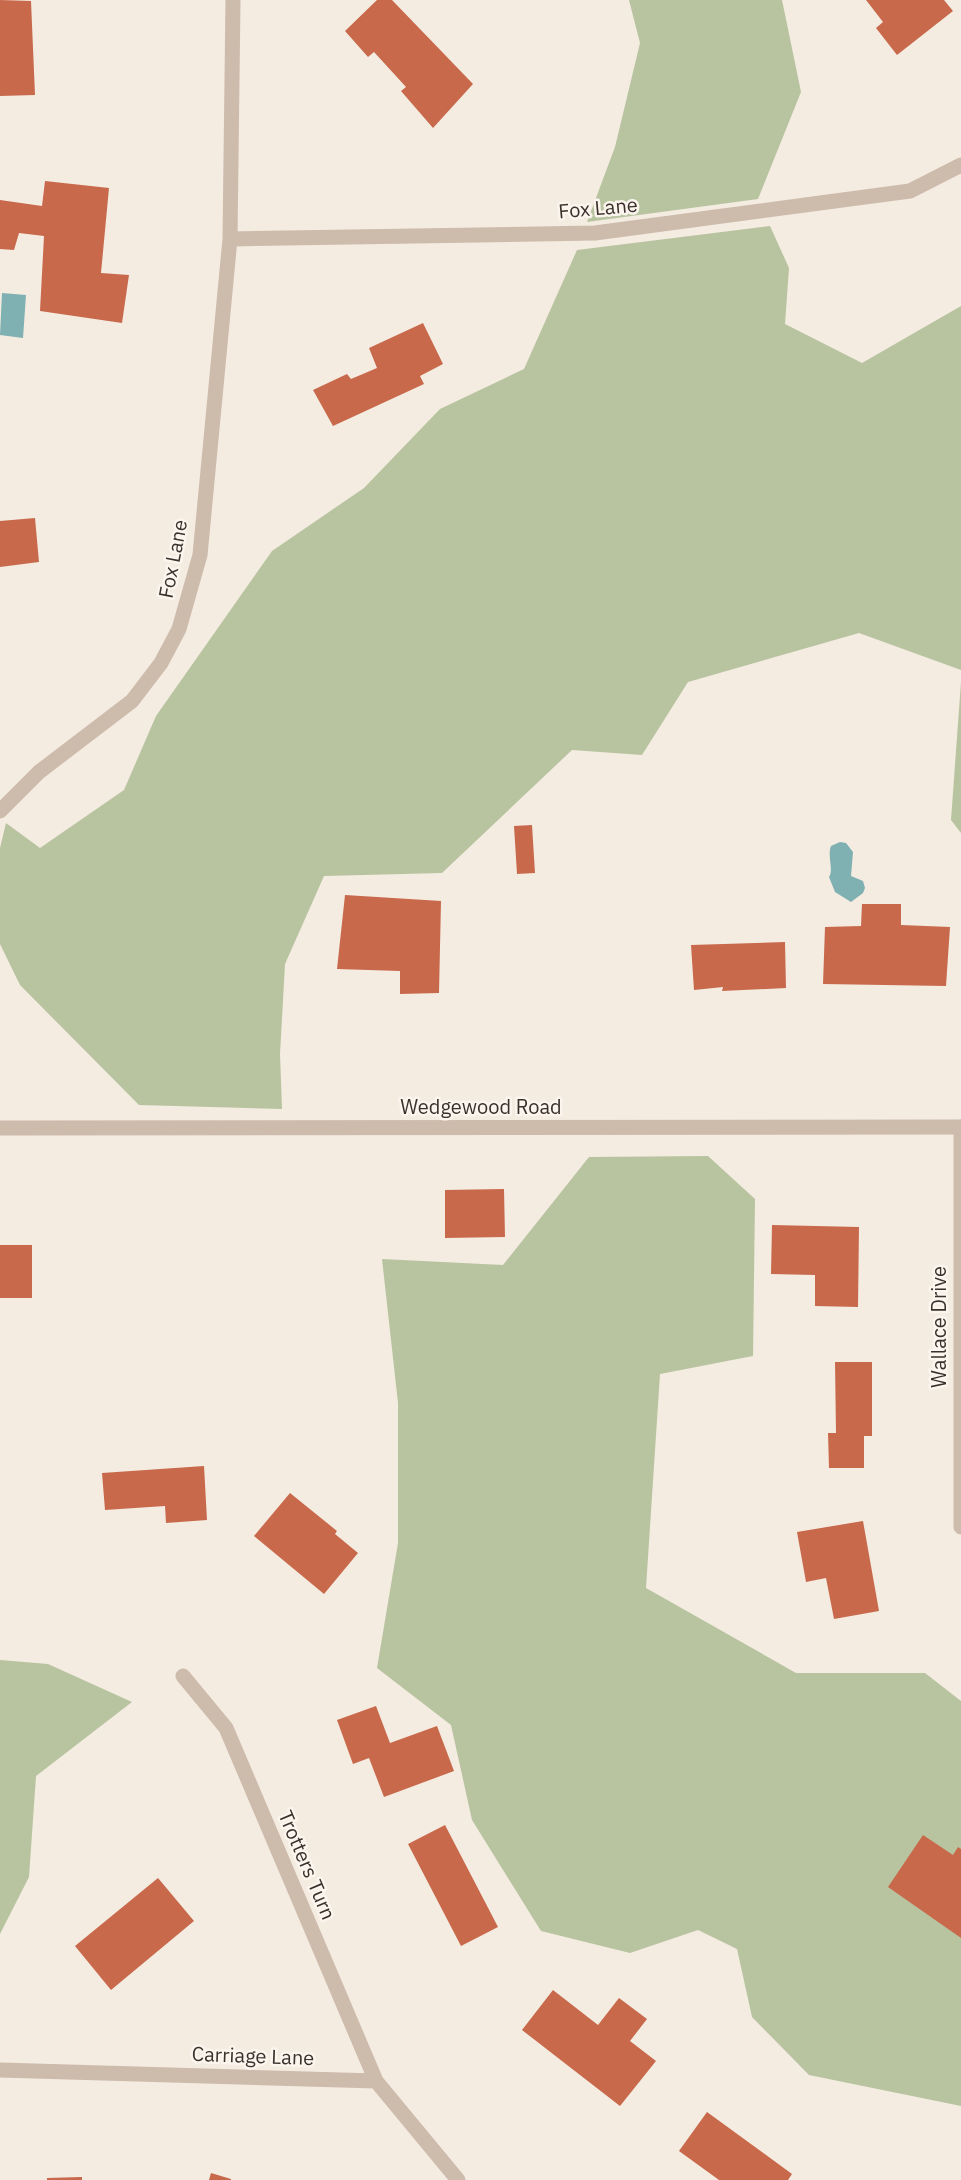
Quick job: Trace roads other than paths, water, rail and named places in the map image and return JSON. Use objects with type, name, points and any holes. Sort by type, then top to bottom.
[{"type":"street","name":"Fox Lane","points":[[0,810],[39,772],[132,701],[161,663],[179,629],[200,555],[230,238],[233,0]]},
{"type":"street","name":"Fox Lane","points":[[230,238],[595,233],[910,191],[961,165]]},
{"type":"street","name":"Wedgewood Road","points":[[0,1128],[961,1127]]},
{"type":"street","name":"Wallace Drive","points":[[961,1127],[961,1527]]},
{"type":"street","name":"Trotters Turn","points":[[183,1676],[226,1728],[376,2081]]},
{"type":"street","name":"Carriage Lane","points":[[0,2070],[376,2081]]},
{"type":"street","points":[[376,2081],[458,2180]]},
{"type":"water","points":[[2,293],[26,295],[23,338],[0,335]]},
{"type":"water","points":[[840,842],[846,843],[853,852],[851,876],[863,881],[865,888],[863,893],[851,902],[835,892],[829,877],[831,846]]}]
